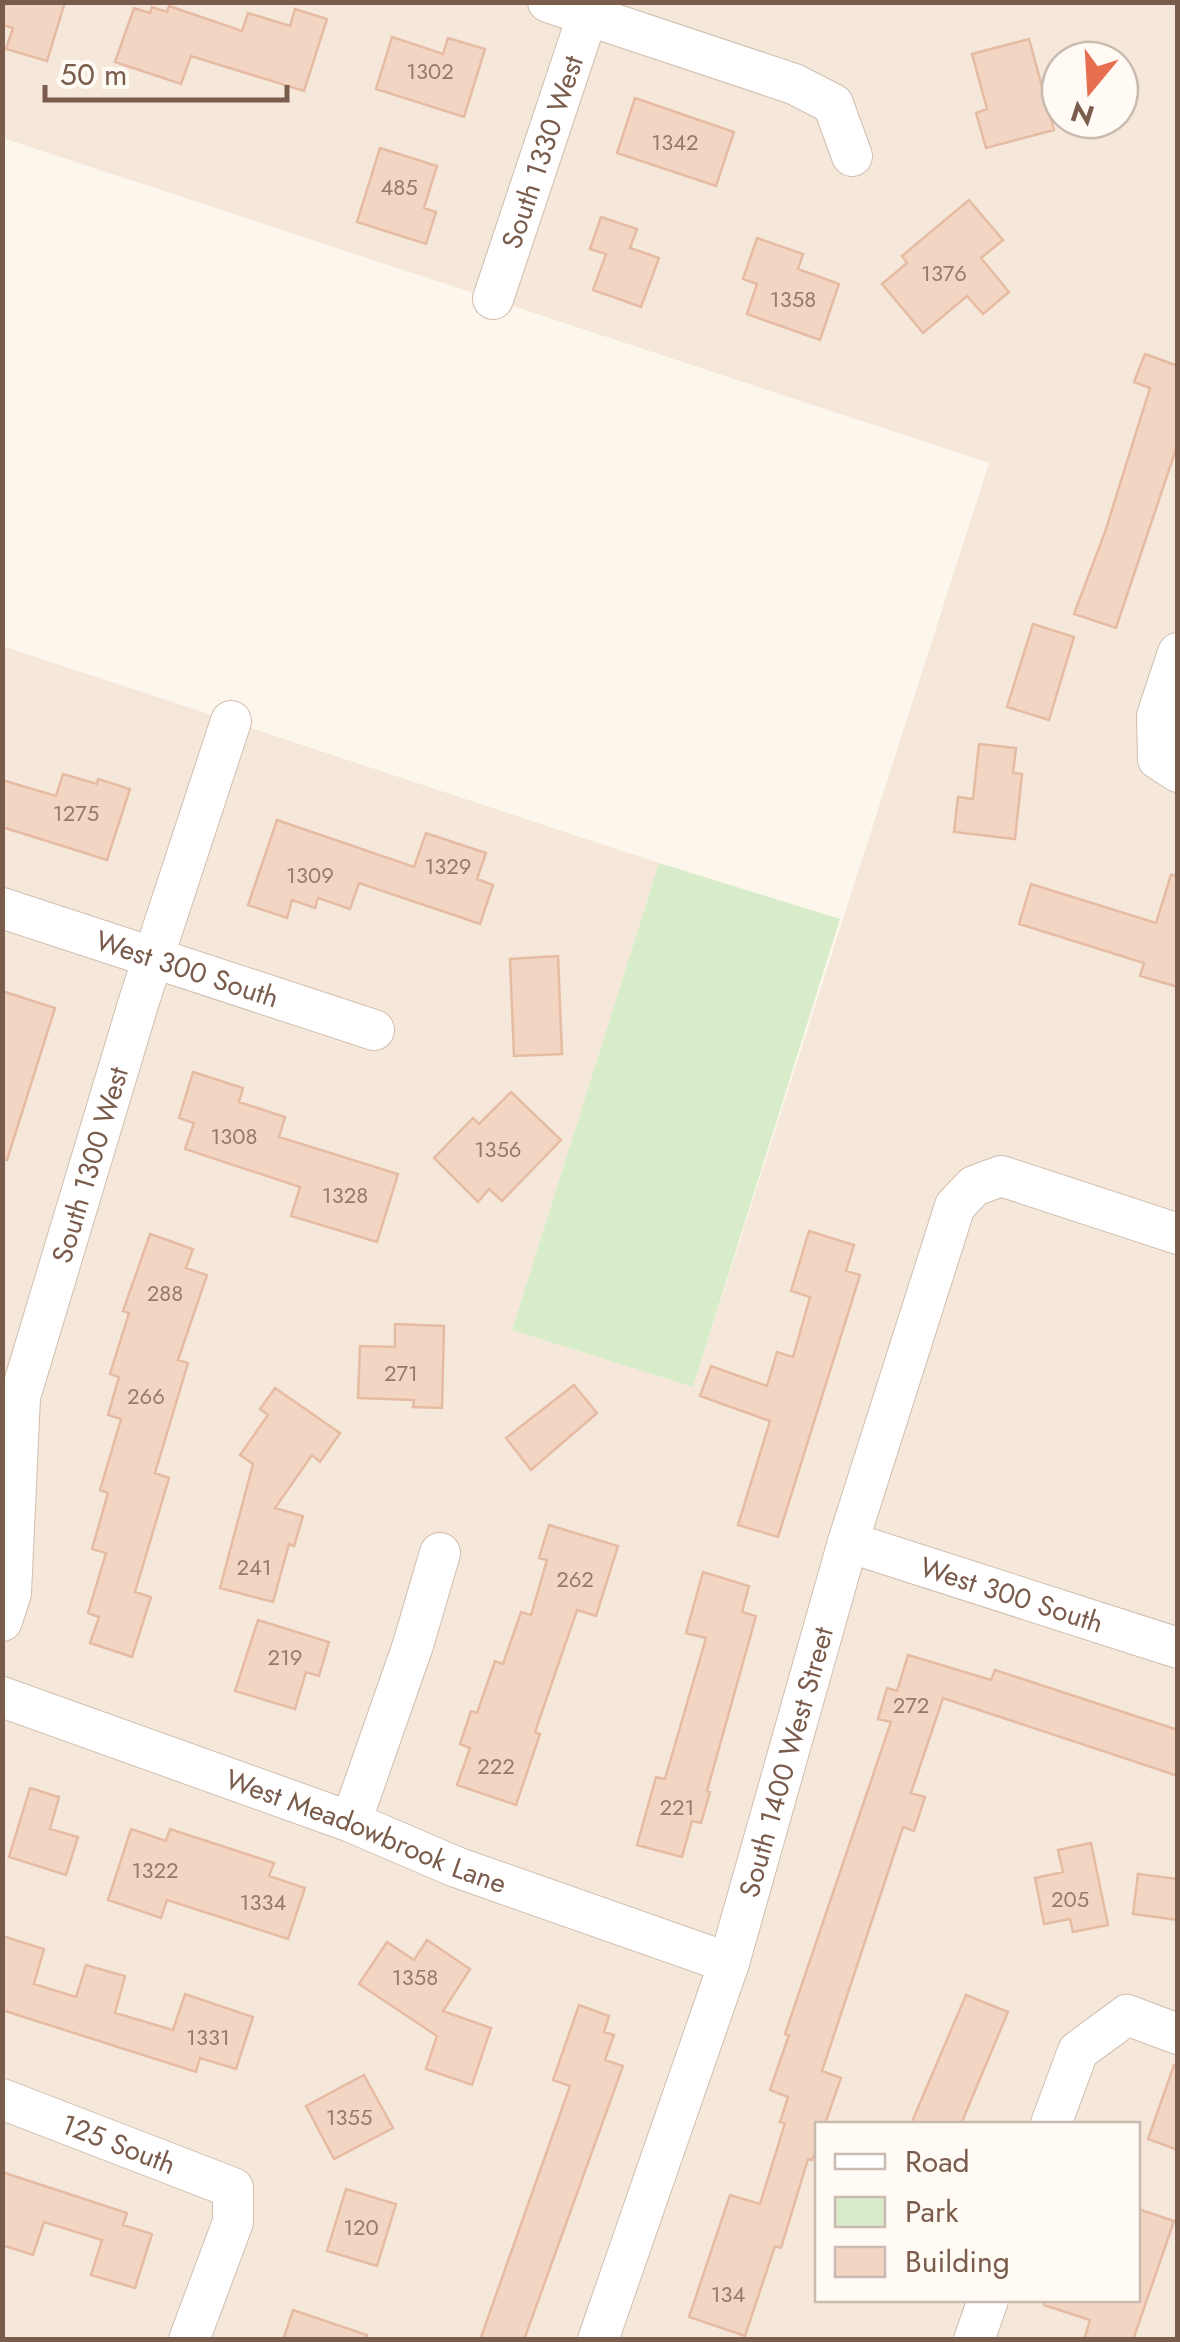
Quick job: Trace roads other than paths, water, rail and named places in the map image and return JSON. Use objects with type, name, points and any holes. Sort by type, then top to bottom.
[{"type":"street","points":[[548,2],[590,8],[794,84],[833,104],[852,156]]},
{"type":"street","name":"South 1330 West","points":[[493,300],[590,8]]},
{"type":"street","points":[[1168,766],[1157,716],[1178,652]]},
{"type":"street","name":"South 1300 West","points":[[2,1621],[11,1594],[20,1397],[153,958],[232,721]]},
{"type":"street","name":"West 300 South","points":[[2,908],[374,1030]]},
{"type":"street","name":"South 1400 West Street","points":[[598,2340],[729,1963],[848,1542],[955,1206],[974,1186],[1001,1176],[1178,1234]]},
{"type":"street","name":"West 300 South","points":[[848,1542],[1178,1648]]},
{"type":"street","points":[[350,1822],[413,1645],[440,1553]]},
{"type":"street","name":"West Meadowbrook Lane","points":[[2,1697],[350,1822],[456,1868],[729,1963]]},
{"type":"street","points":[[1052,2122],[1078,2050],[1126,2016],[1178,2034]]},
{"type":"street","name":"125 South","points":[[2,2099],[233,2188],[233,2222],[190,2340]]},
{"type":"street","points":[[974,2340],[987,2302]]}]
